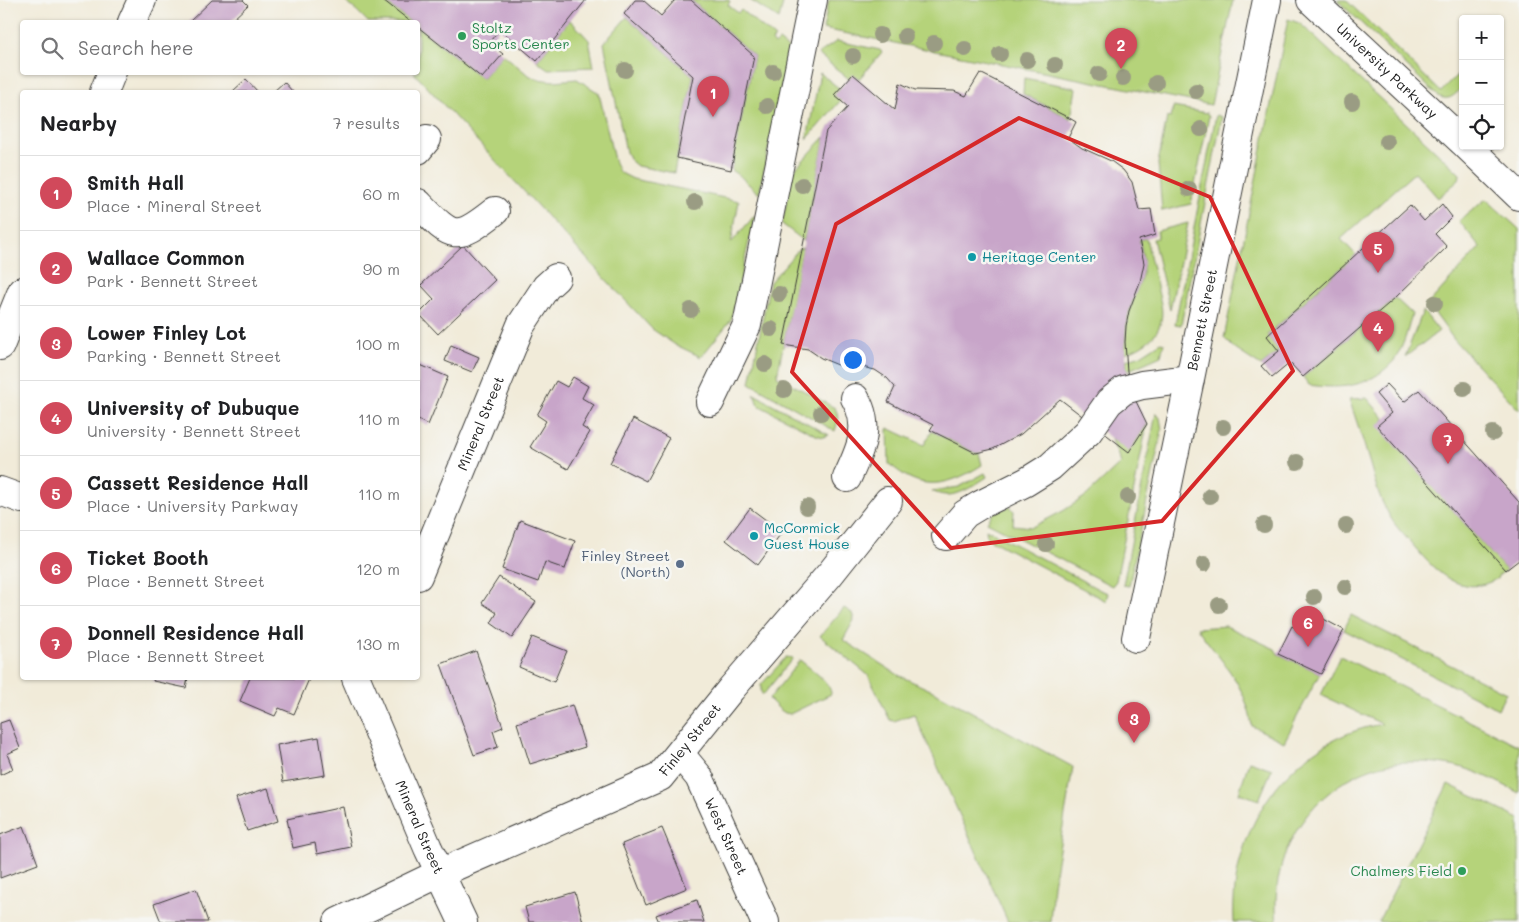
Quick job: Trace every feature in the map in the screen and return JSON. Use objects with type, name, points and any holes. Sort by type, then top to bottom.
[{"type":"street","points":[[133,20],[142,0]]},
{"type":"street","points":[[710,402],[747,325],[813,0]]},
{"type":"street","name":"Bennett Street","points":[[1136,638],[1267,0]]},
{"type":"street","name":"University Parkway","points":[[1311,0],[1459,138]]},
{"type":"street","points":[[105,90],[111,75]]},
{"type":"street","points":[[1471,150],[1519,196]]},
{"type":"street","points":[[420,205],[440,226],[450,231],[461,232],[471,229],[495,211]]},
{"type":"street","name":"Mineral Street","points":[[420,571],[520,325],[546,288],[556,278]]},
{"type":"street","points":[[0,346],[20,296]]},
{"type":"street","points":[[946,536],[965,514],[1026,482],[1050,467],[1088,432],[1109,402],[1124,390],[1142,385],[1190,379]]},
{"type":"street","points":[[847,478],[860,451],[864,429],[861,409],[855,398]]},
{"type":"street","points":[[0,491],[20,499]]},
{"type":"street","name":"Finley Street","points":[[338,922],[440,873],[660,777],[731,689],[830,574],[888,501]]},
{"type":"street","name":"Mineral Street","points":[[356,680],[428,848],[463,922]]},
{"type":"street","name":"West Street","points":[[680,754],[699,777],[765,922]]},
{"type":"highlighted area","points":[[1019,118],[1210,197],[1293,371],[1162,521],[951,548],[792,372],[836,224]]},
{"type":"green space","points":[[343,0],[383,0],[408,20],[366,20]]},
{"type":"green space","points":[[691,0],[729,0],[728,5],[738,13],[741,10],[775,38],[772,41],[775,45],[779,41],[789,49],[759,194],[731,170],[754,56]]},
{"type":"green space","points":[[750,0],[784,0],[779,19]]},
{"type":"green space","points":[[829,0],[1233,0],[1211,105],[823,29]]},
{"type":"green space","points":[[1337,0],[1346,0],[1441,92],[1459,75],[1459,91],[1449,98],[1438,96]]},
{"type":"green space","points":[[627,17],[693,76],[674,173],[637,166],[630,160],[626,152],[604,43]]},
{"type":"green space","points":[[1288,19],[1299,23],[1305,28],[1460,174],[1459,180],[1438,198],[1415,172],[1341,239],[1356,255],[1267,335],[1279,351],[1261,366],[1235,349],[1224,338]]},
{"type":"green space","points":[[570,20],[589,40],[594,67],[548,69],[537,61]]},
{"type":"green space","points":[[420,29],[482,78],[503,54],[536,79],[554,81],[577,79],[599,93],[614,160],[619,172],[633,179],[739,201],[731,243],[755,215],[731,320],[701,357],[674,344],[652,329],[416,75],[420,75]]},
{"type":"green space","points":[[837,41],[882,52],[859,79],[853,75],[849,79],[818,54]]},
{"type":"green space","points":[[820,73],[840,89],[841,100],[807,139]]},
{"type":"green space","points":[[1024,78],[1076,88],[1071,119],[1023,94]]},
{"type":"green space","points":[[1173,107],[1207,113],[1209,116],[1191,204],[1162,211],[1158,163],[1167,117],[1171,118]]},
{"type":"green space","points":[[1216,115],[1222,117],[1181,325],[1175,324]]},
{"type":"green space","points":[[825,137],[804,241],[782,224],[793,171]]},
{"type":"green space","points":[[1486,199],[1519,229],[1519,410],[1455,341],[1428,304],[1480,247],[1459,221]]},
{"type":"green space","points":[[1188,223],[1170,310],[1153,239],[1158,238],[1157,231]]},
{"type":"green space","points":[[1146,238],[1161,304],[1161,322],[1154,335],[1148,341],[1134,350],[1125,353],[1127,320],[1143,269],[1139,240]]},
{"type":"green space","points":[[803,248],[777,376],[835,408],[839,417],[835,431],[750,383],[770,282],[799,249]]},
{"type":"green space","points":[[1395,298],[1412,314],[1403,345],[1392,363],[1375,377],[1357,384],[1338,387],[1309,385],[1303,377]]},
{"type":"green space","points":[[1423,311],[1439,331],[1405,357]]},
{"type":"green space","points":[[1161,342],[1164,343],[1161,356],[1127,371],[1126,360],[1141,355]]},
{"type":"green space","points":[[754,394],[829,435],[823,437],[816,435],[758,405]]},
{"type":"green space","points":[[1367,398],[1385,419],[1378,426],[1506,570],[1498,578],[1485,584],[1472,586],[1450,579],[1430,564],[1395,525],[1379,493],[1349,399]]},
{"type":"green space","points":[[1156,413],[1160,418],[1162,430],[1129,586],[1123,585]]},
{"type":"green space","points":[[1147,424],[1116,581],[1112,586],[987,522],[994,512],[1010,507],[1014,511],[1013,525],[1032,527],[1063,511],[1086,496],[1121,463],[1111,438],[1129,451]]},
{"type":"green space","points":[[888,428],[924,445],[932,431],[979,453],[982,465],[957,478],[939,483],[921,482],[912,479],[889,464]]},
{"type":"green space","points":[[985,473],[987,477],[961,492],[947,495],[932,491],[959,487]]},
{"type":"green space","points":[[986,529],[1108,593],[1106,601],[987,538]]},
{"type":"green space","points":[[844,608],[852,613],[854,620],[843,640],[900,676],[937,693],[1073,767],[1053,885],[1050,922],[1008,922],[914,714],[894,721],[890,720],[868,675],[820,636]]},
{"type":"green space","points":[[1351,615],[1506,693],[1498,709],[1344,630]]},
{"type":"green space","points":[[1226,626],[1275,649],[1278,654],[1320,673],[1284,742],[1252,726],[1249,711],[1238,685],[1197,628]]},
{"type":"green space","points":[[1340,656],[1519,746],[1519,793],[1474,771],[1445,764],[1408,762],[1388,764],[1370,769],[1348,779],[1328,793],[1311,810],[1297,829],[1279,873],[1276,897],[1277,922],[1234,922],[1235,888],[1242,854],[1254,823],[1271,794],[1293,769],[1319,749],[1348,733],[1382,724],[1321,695]]},
{"type":"green space","points":[[786,657],[793,658],[763,695],[761,685]]},
{"type":"green space","points":[[800,660],[824,680],[831,694],[790,714],[785,713],[769,699]]},
{"type":"green space","points":[[1249,761],[1272,769],[1259,800],[1239,793]]},
{"type":"green space","name":"Chalmers Field","points":[[1448,784],[1519,819],[1519,922],[1378,922]]},
{"type":"building","points":[[212,0],[243,0],[248,5],[232,20],[191,20]]},
{"type":"building","name":"Stoltz Sports Center","points":[[383,0],[586,0],[537,61],[499,29],[489,43],[503,54],[482,78],[420,29],[420,20],[408,20]]},
{"type":"building","points":[[635,0],[643,0],[661,16],[675,0],[691,0],[754,56],[731,170],[677,158],[693,76],[624,14]]},
{"type":"building","name":"Heritage Center","points":[[980,73],[1076,122],[1068,138],[1082,148],[1111,161],[1123,170],[1132,182],[1139,210],[1151,209],[1155,235],[1139,240],[1144,263],[1140,282],[1129,311],[1125,342],[1127,371],[1131,391],[1147,424],[1129,452],[1060,399],[1021,434],[993,449],[976,453],[930,430],[933,425],[888,402],[895,387],[887,378],[875,370],[838,365],[821,358],[808,349],[783,345],[826,131],[848,107],[834,95],[853,74],[895,110],[900,83],[915,90],[954,91],[966,96]]},
{"type":"building","points":[[246,79],[256,90],[234,90]]},
{"type":"building","points":[[284,82],[291,90],[275,90]]},
{"type":"building","points":[[1442,204],[1452,217],[1435,234],[1447,247],[1395,298],[1303,377],[1290,363],[1272,378],[1261,366],[1279,351],[1267,336],[1410,205],[1424,221]]},
{"type":"building","points":[[463,245],[495,280],[438,334],[420,315],[434,299],[421,285]]},
{"type":"building","points":[[451,345],[479,357],[472,372],[445,361]]},
{"type":"building","points":[[420,365],[448,377],[428,425],[420,421]]},
{"type":"building","points":[[573,377],[588,386],[582,398],[594,405],[582,427],[590,432],[568,469],[530,447],[546,421],[537,415],[556,381],[567,387]]},
{"type":"building","points":[[1387,384],[1404,402],[1419,390],[1519,502],[1519,560],[1506,570],[1377,426],[1392,413],[1376,394]]},
{"type":"building","points":[[633,419],[669,438],[646,481],[610,463]]},
{"type":"building","name":"McCormick Guest House","points":[[750,508],[782,532],[758,565],[726,540]]},
{"type":"building","points":[[520,520],[575,541],[565,569],[545,562],[538,582],[502,569]]},
{"type":"building","points":[[499,577],[536,602],[512,638],[491,623],[497,613],[482,603]]},
{"type":"building","points":[[1318,616],[1344,630],[1321,674],[1278,654],[1292,626],[1309,634]]},
{"type":"building","points":[[532,637],[567,651],[554,682],[519,667]]},
{"type":"building","points":[[476,651],[503,727],[493,731],[498,747],[474,755],[441,664]]},
{"type":"building","points":[[153,680],[188,680],[186,688]]},
{"type":"building","points":[[249,680],[309,680],[294,714],[279,708],[275,716],[240,701]]},
{"type":"building","points":[[572,705],[585,747],[530,764],[517,723]]},
{"type":"building","points":[[9,720],[20,748],[7,754],[13,769],[0,775],[0,723]]},
{"type":"building","points":[[319,737],[325,775],[283,782],[277,745]]},
{"type":"building","points":[[268,788],[278,821],[247,831],[236,798]]},
{"type":"building","points":[[343,807],[351,847],[317,854],[315,843],[293,848],[287,819]]},
{"type":"building","points":[[24,826],[38,864],[0,878],[0,835]]},
{"type":"building","points":[[662,828],[687,888],[646,905],[622,844]]},
{"type":"building","points":[[196,889],[208,922],[161,922],[154,904]]},
{"type":"building","points":[[575,892],[583,922],[529,922],[525,907]]},
{"type":"building","points":[[697,900],[704,922],[659,922],[656,915]]},
{"type":"place","name":"Stoltz Sports Center","points":[[462,36]]},
{"type":"place","name":"Wallace Common","points":[[1121,69]]},
{"type":"place","name":"Smith Hall","points":[[713,117]]},
{"type":"place","name":"Heritage Center","points":[[972,257]]},
{"type":"place","name":"Cassett Residence Hall","points":[[1378,273]]},
{"type":"place","name":"University of Dubuque","points":[[1378,352]]},
{"type":"place","name":"Donnell Residence Hall","points":[[1448,464]]},
{"type":"place","name":"McCormick Guest House","points":[[754,536]]},
{"type":"place","name":"Finley Street (North)","points":[[680,564]]},
{"type":"place","name":"Ticket Booth","points":[[1308,647]]},
{"type":"place","name":"Lower Finley Lot","points":[[1134,743]]},
{"type":"place","name":"Chalmers Field","points":[[1462,871]]}]
